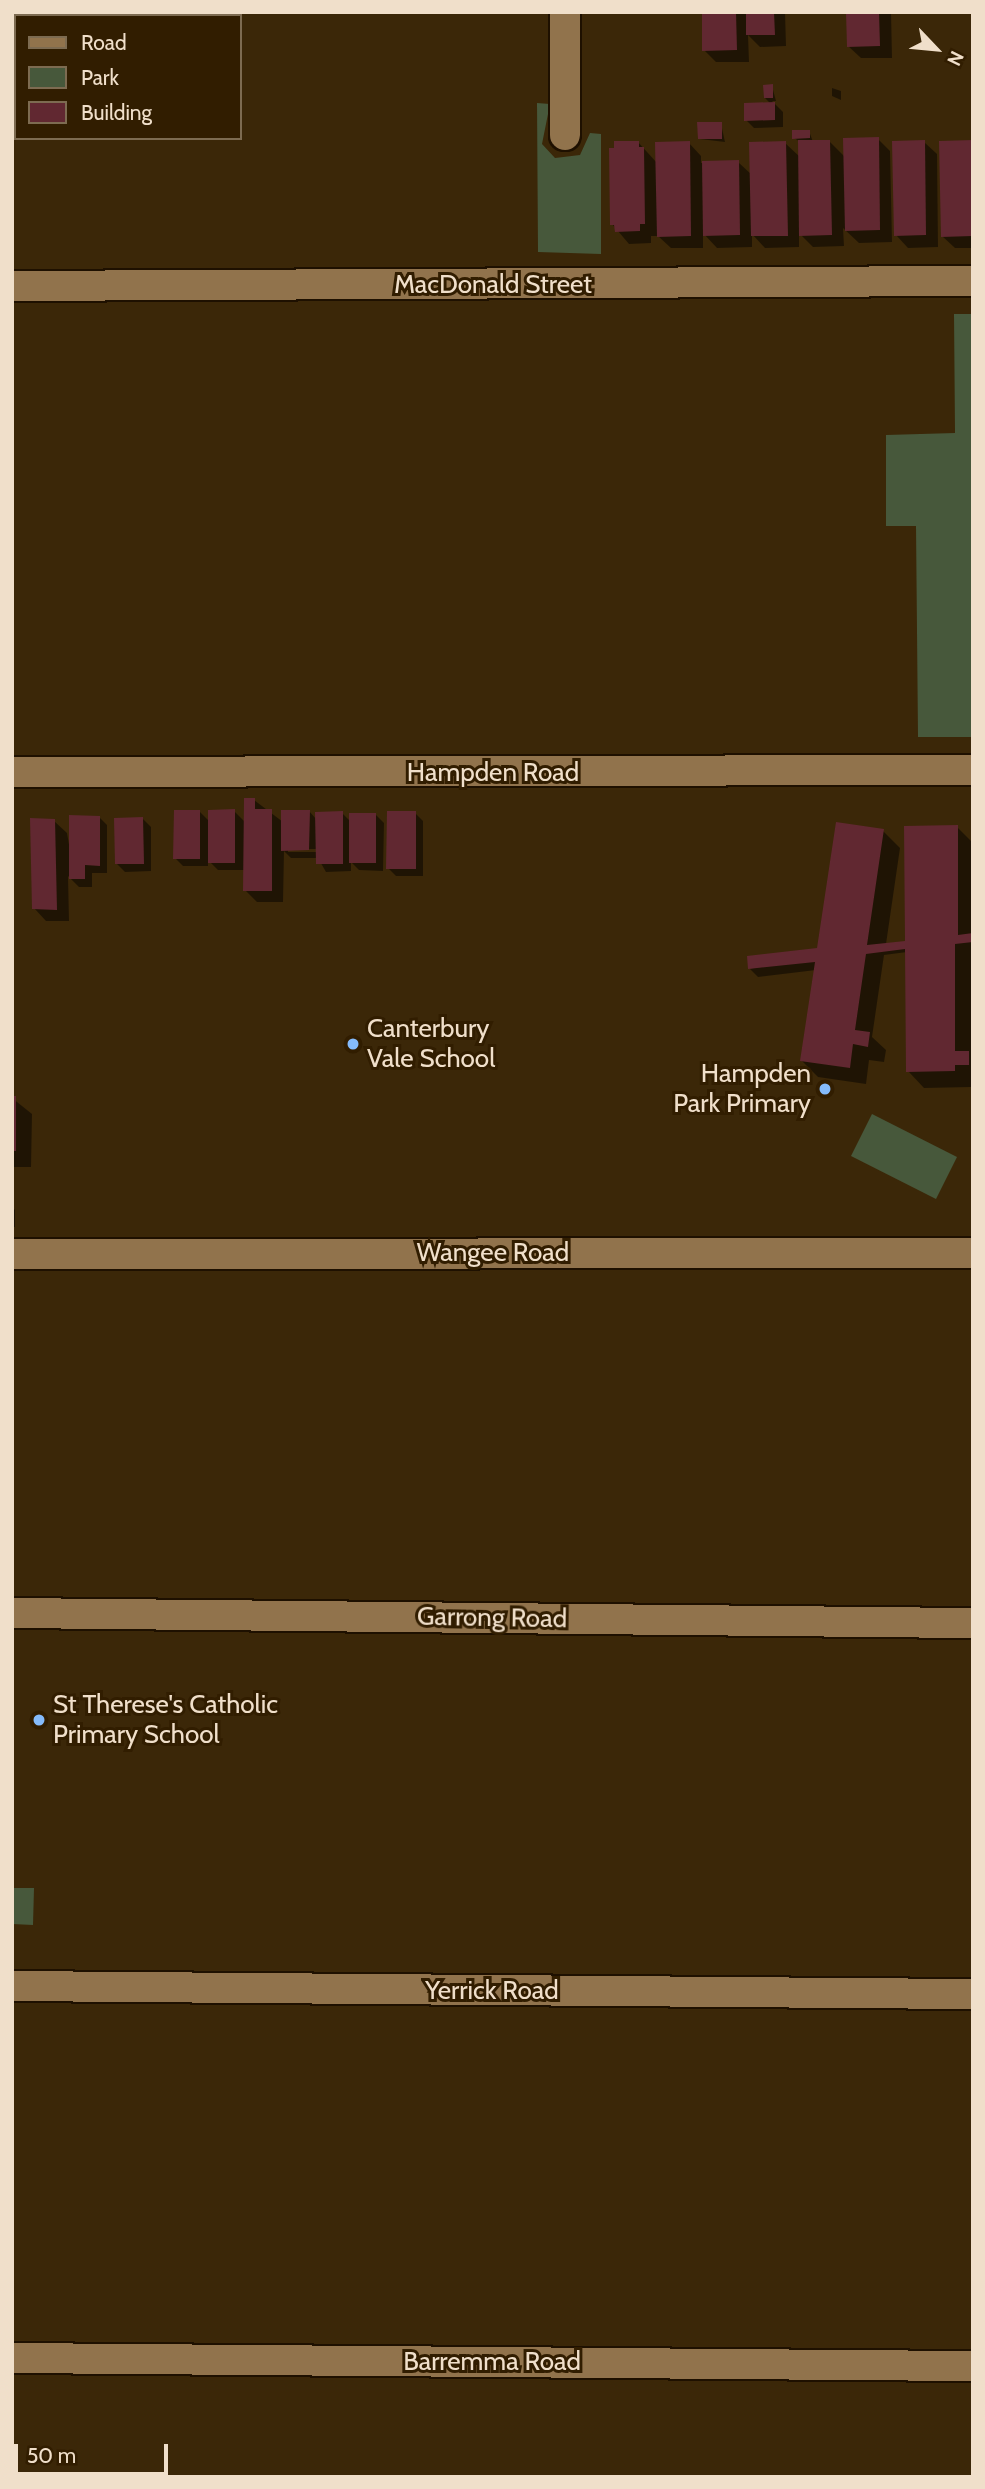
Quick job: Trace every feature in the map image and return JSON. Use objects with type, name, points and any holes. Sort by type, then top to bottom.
[{"type":"street","points":[[565,12],[565,135]]},
{"type":"street","name":"MacDonald Street","points":[[12,286],[973,281]]},
{"type":"street","name":"Hampden Road","points":[[12,772],[973,770]]},
{"type":"street","name":"Wangee Road","points":[[12,1254],[973,1253]]},
{"type":"street","name":"Garrong Road","points":[[12,1613],[973,1623]]},
{"type":"street","name":"Yerrick Road","points":[[12,1986],[973,1994]]},
{"type":"street","name":"Barremma Road","points":[[12,2358],[973,2366]]},
{"type":"green space","points":[[537,103],[550,104],[542,144],[555,158],[580,155],[590,133],[601,134],[601,254],[538,252]]},
{"type":"green space","points":[[954,314],[973,314],[973,737],[918,737],[916,526],[886,526],[886,435],[955,433]]},
{"type":"green space","points":[[872,1114],[957,1157],[936,1199],[851,1156]]},
{"type":"green space","points":[[12,1888],[34,1888],[33,1925],[12,1924]]},
{"type":"building","points":[[702,12],[736,12],[737,50],[702,51]]},
{"type":"building","points":[[746,12],[774,12],[775,35],[746,35]]},
{"type":"building","points":[[846,12],[879,12],[880,46],[847,47]]},
{"type":"building","points":[[773,84],[773,98],[764,98],[763,85]]},
{"type":"building","points":[[775,102],[775,120],[744,121],[744,103]]},
{"type":"building","points":[[697,122],[722,122],[722,139],[698,139]]},
{"type":"building","points":[[792,130],[810,130],[810,138],[792,139]]},
{"type":"building","points":[[879,137],[880,230],[845,231],[843,138]]},
{"type":"building","points":[[798,140],[830,140],[832,235],[799,236]]},
{"type":"building","points":[[925,140],[926,235],[894,236],[892,141]]},
{"type":"building","points":[[973,140],[973,236],[941,237],[939,141]]},
{"type":"building","points":[[614,141],[639,141],[639,147],[644,147],[645,224],[640,224],[640,231],[615,232],[614,225],[610,225],[609,148],[614,148]]},
{"type":"building","points":[[690,141],[691,236],[657,237],[655,142]]},
{"type":"building","points":[[786,141],[788,236],[751,236],[749,142]]},
{"type":"building","points":[[739,160],[740,235],[703,236],[702,161]]},
{"type":"building","points":[[244,798],[255,798],[255,809],[272,809],[272,891],[243,891]]},
{"type":"building","points":[[235,809],[235,863],[208,863],[208,810]]},
{"type":"building","points":[[174,810],[200,810],[200,859],[173,859]]},
{"type":"building","points":[[281,810],[310,810],[309,850],[281,851]]},
{"type":"building","points":[[343,811],[343,864],[316,864],[315,812]]},
{"type":"building","points":[[387,811],[416,811],[416,869],[386,869]]},
{"type":"building","points":[[349,813],[376,813],[376,863],[349,863]]},
{"type":"building","points":[[69,815],[100,816],[100,866],[85,865],[85,879],[69,879]]},
{"type":"building","points":[[143,817],[144,864],[115,864],[114,818]]},
{"type":"building","points":[[30,818],[55,819],[57,910],[32,909]]},
{"type":"building","points":[[836,822],[884,829],[867,945],[905,941],[904,826],[958,825],[958,935],[973,933],[973,942],[955,944],[955,1051],[969,1051],[969,1065],[955,1065],[955,1071],[906,1072],[905,949],[866,954],[855,1030],[870,1032],[868,1047],[853,1044],[850,1068],[800,1061],[815,962],[748,969],[747,956],[817,948]]},
{"type":"building","points":[[12,1096],[16,1096],[16,1151],[12,1151]]},
{"type":"place","name":"Canterbury Vale School","points":[[353,1044]]},
{"type":"place","name":"Hampden Park Primary","points":[[825,1089]]},
{"type":"place","name":"St Therese's Catholic Primary School","points":[[39,1720]]}]
